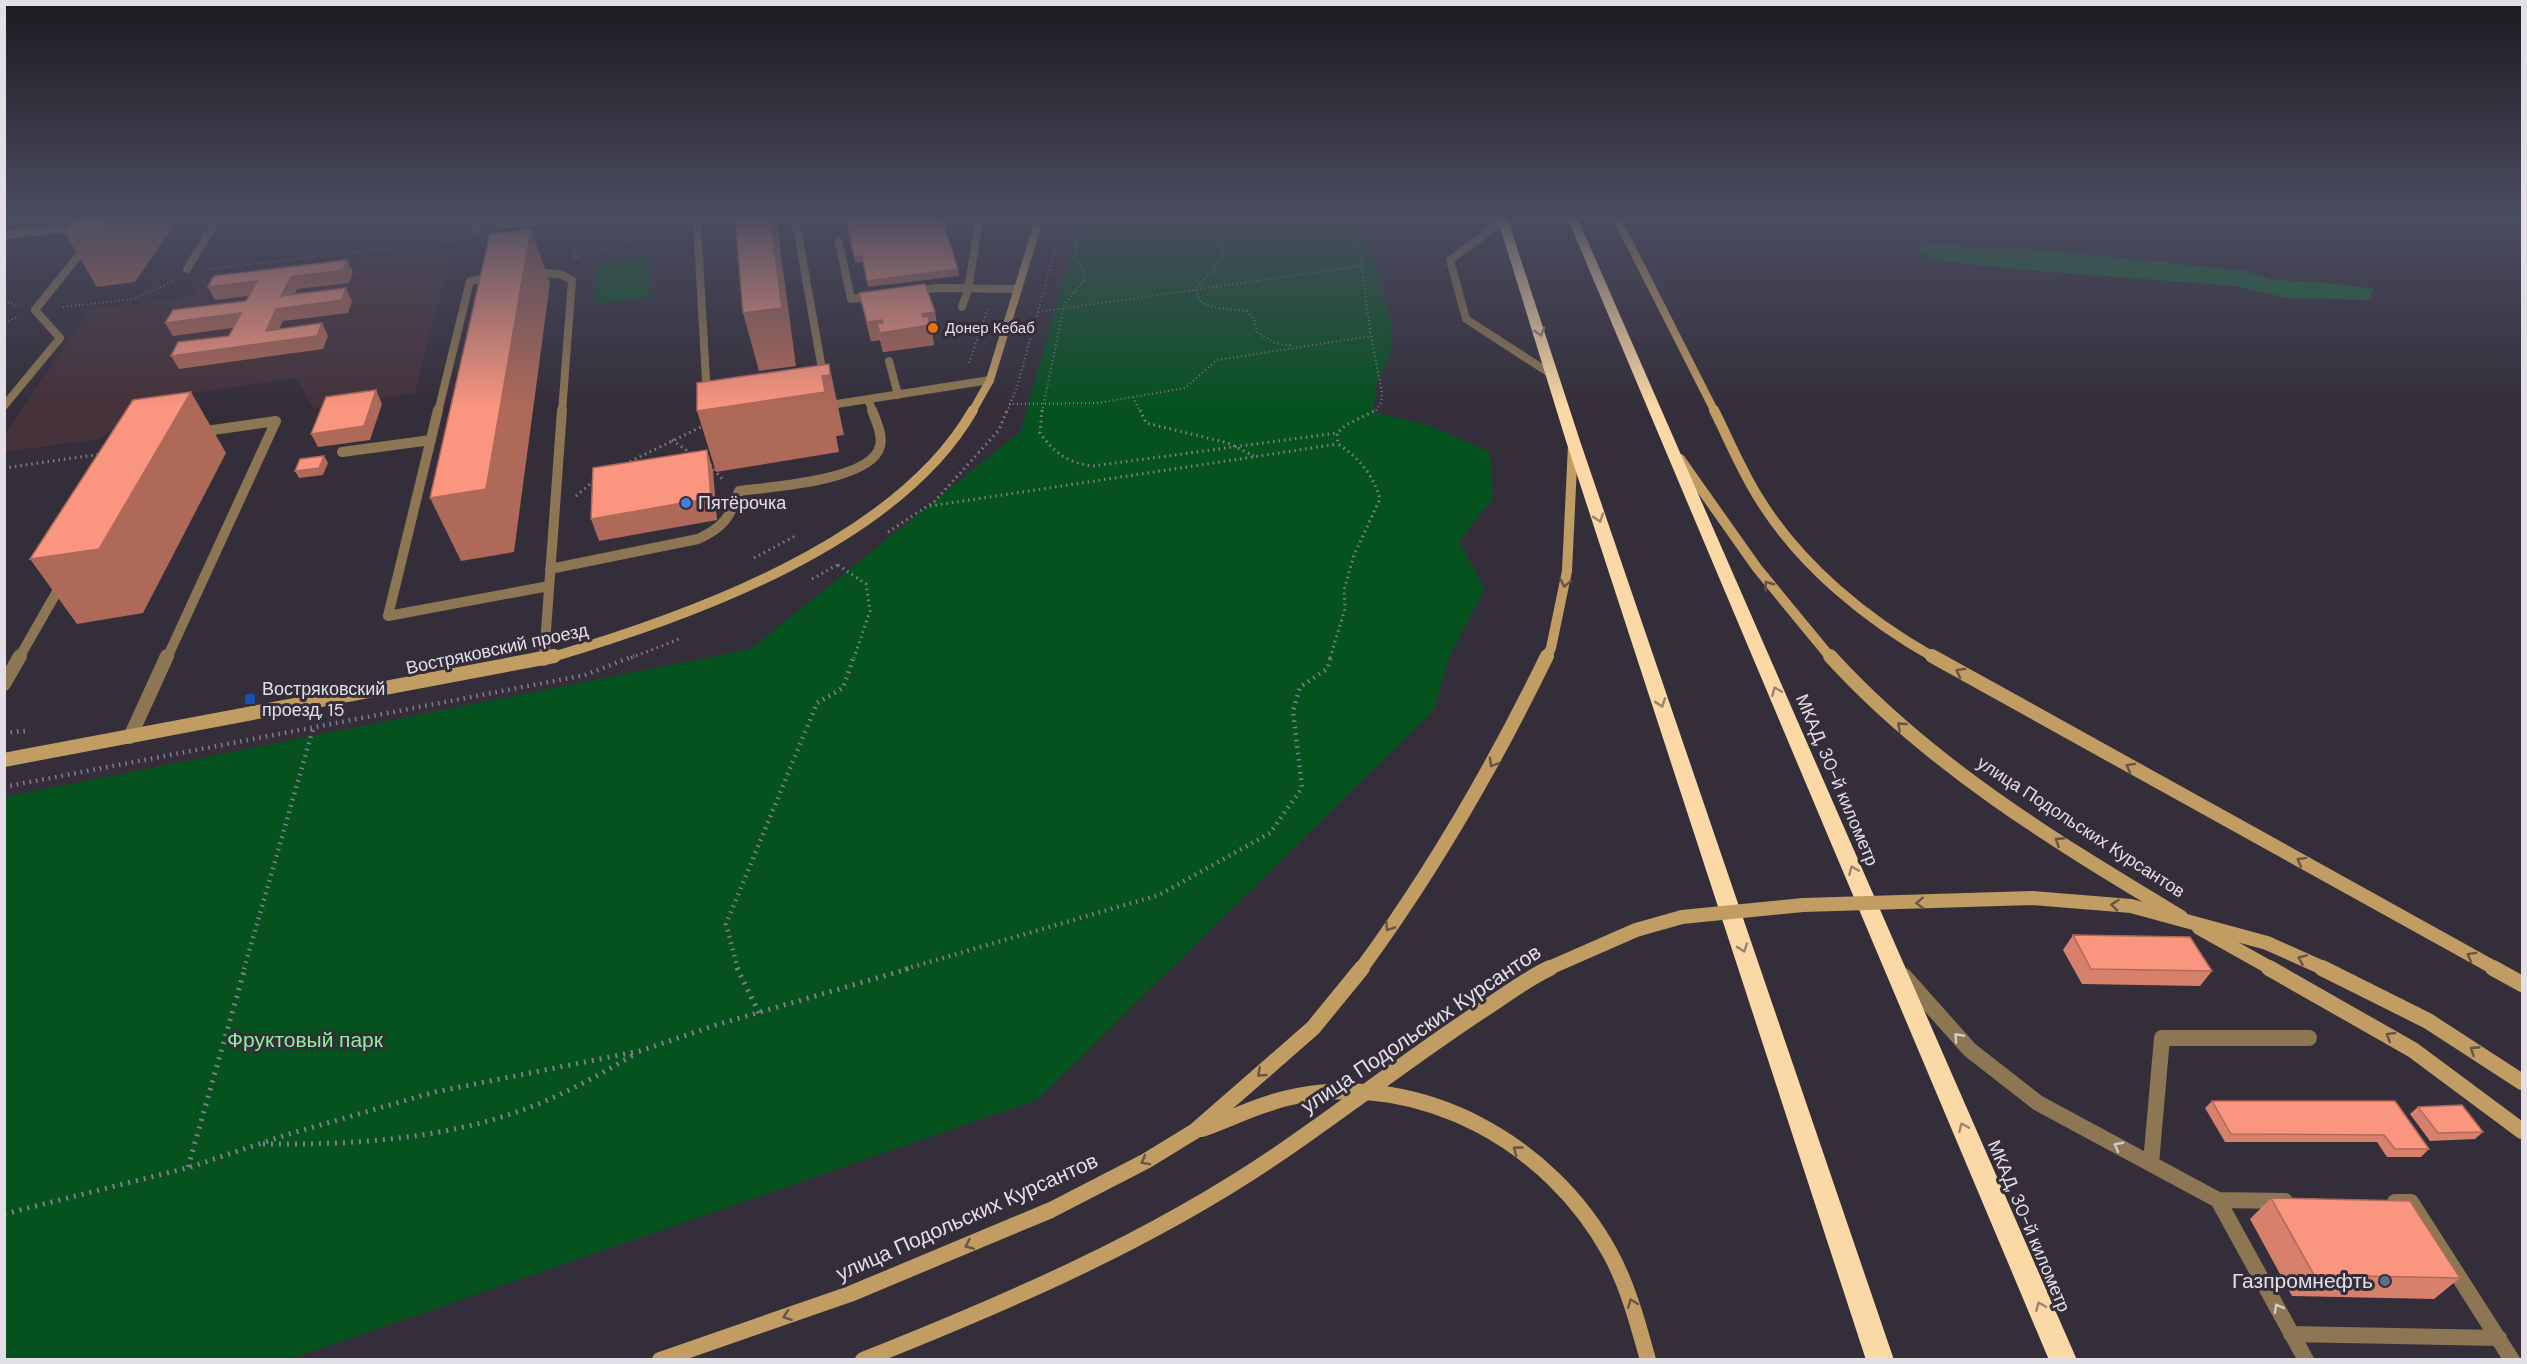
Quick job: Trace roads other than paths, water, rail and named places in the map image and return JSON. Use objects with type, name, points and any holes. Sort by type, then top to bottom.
[{"type":"highway","points":[[1522,281],[1573,441],[1880,1359]]},
{"type":"highway","name":"МКАД, 30-й километр","points":[[1599,281],[2063,1359]]},
{"type":"main road","name":"Востряковский проезд","points":[[4,760],[544,659],[608,642],[740,590],[854,527],[895,498],[934,462],[965,428],[980,405],[990,380],[1020,281]]},
{"type":"main road","points":[[1648,281],[1759,499],[1786,536],[1824,577],[1867,613],[1925,652],[2523,984]]},
{"type":"main road","name":"улица Подольских Курсантов","points":[[660,1359],[850,1294],[1051,1210],[1146,1161],[1195,1131],[1313,1028],[1362,968],[1438,856],[1507,738],[1551,648],[1567,571],[1573,441]]},
{"type":"main road","name":"улица Подольских Курсантов","points":[[1668,441],[1731,537],[1778,599],[1834,662],[1908,733],[2018,815],[2193,925],[2328,999],[2413,1050],[2523,1131]]},
{"type":"main road","name":"улица Подольских Курсантов","points":[[864,1359],[982,1313],[1095,1260],[1185,1211],[1275,1156],[1464,1022],[1543,970],[1636,930],[1682,917],[1803,905],[2032,898],[2131,906],[2267,944],[2298,957],[2428,1021],[2523,1082]]},
{"type":"main road","points":[[1195,1131],[1296,1096],[1342,1092],[1392,1097],[1445,1108],[1493,1132],[1538,1164],[1576,1204],[1610,1251],[1634,1307],[1648,1359]]},
{"type":"lane","points":[[4,406],[60,338],[35,310],[57,281]]},
{"type":"lane","points":[[472,281],[470,281],[388,616],[549,586]]},
{"type":"lane","points":[[544,659],[572,281]]},
{"type":"lane","points":[[700,281],[708,424]]},
{"type":"lane","points":[[806,281],[827,396],[818,407]]},
{"type":"lane","points":[[847,281],[851,299],[883,295]]},
{"type":"lane","points":[[962,307],[969,281]]},
{"type":"lane","points":[[1456,281],[1466,319],[1554,376]]},
{"type":"lane","points":[[905,292],[937,288],[1017,289]]},
{"type":"lane","points":[[889,361],[897,394]]},
{"type":"lane","points":[[827,396],[868,399],[990,380]]},
{"type":"lane","points":[[550,569],[698,539],[720,530],[731,520],[739,491],[844,474],[865,465],[876,457],[880,448],[880,437],[868,399]]},
{"type":"lane","points":[[130,737],[276,421],[184,434]]},
{"type":"lane","points":[[342,452],[431,440]]},
{"type":"lane","points":[[4,684],[69,571]]},
{"type":"lane","points":[[1893,963],[1970,1050],[2038,1103],[2218,1200],[2298,1201]]},
{"type":"lane","points":[[2151,1163],[2162,1038],[2309,1038]]},
{"type":"lane","points":[[2218,1200],[2306,1359]]},
{"type":"lane","points":[[2377,1202],[2411,1203],[2512,1359]]},
{"type":"lane","points":[[2291,1334],[2499,1338]]},
{"type":"place","name":"Донер Кебаб","points":[[933,328]]},
{"type":"place","name":"Пятёрочка","points":[[686,503]]},
{"type":"place","name":"Востряковский проезд, 15","points":[[250,699]]},
{"type":"place","name":"Газпромнефть","points":[[2385,1281]]},
{"type":"park label","name":"Фруктовый парк","points":[[305,1040]]}]
